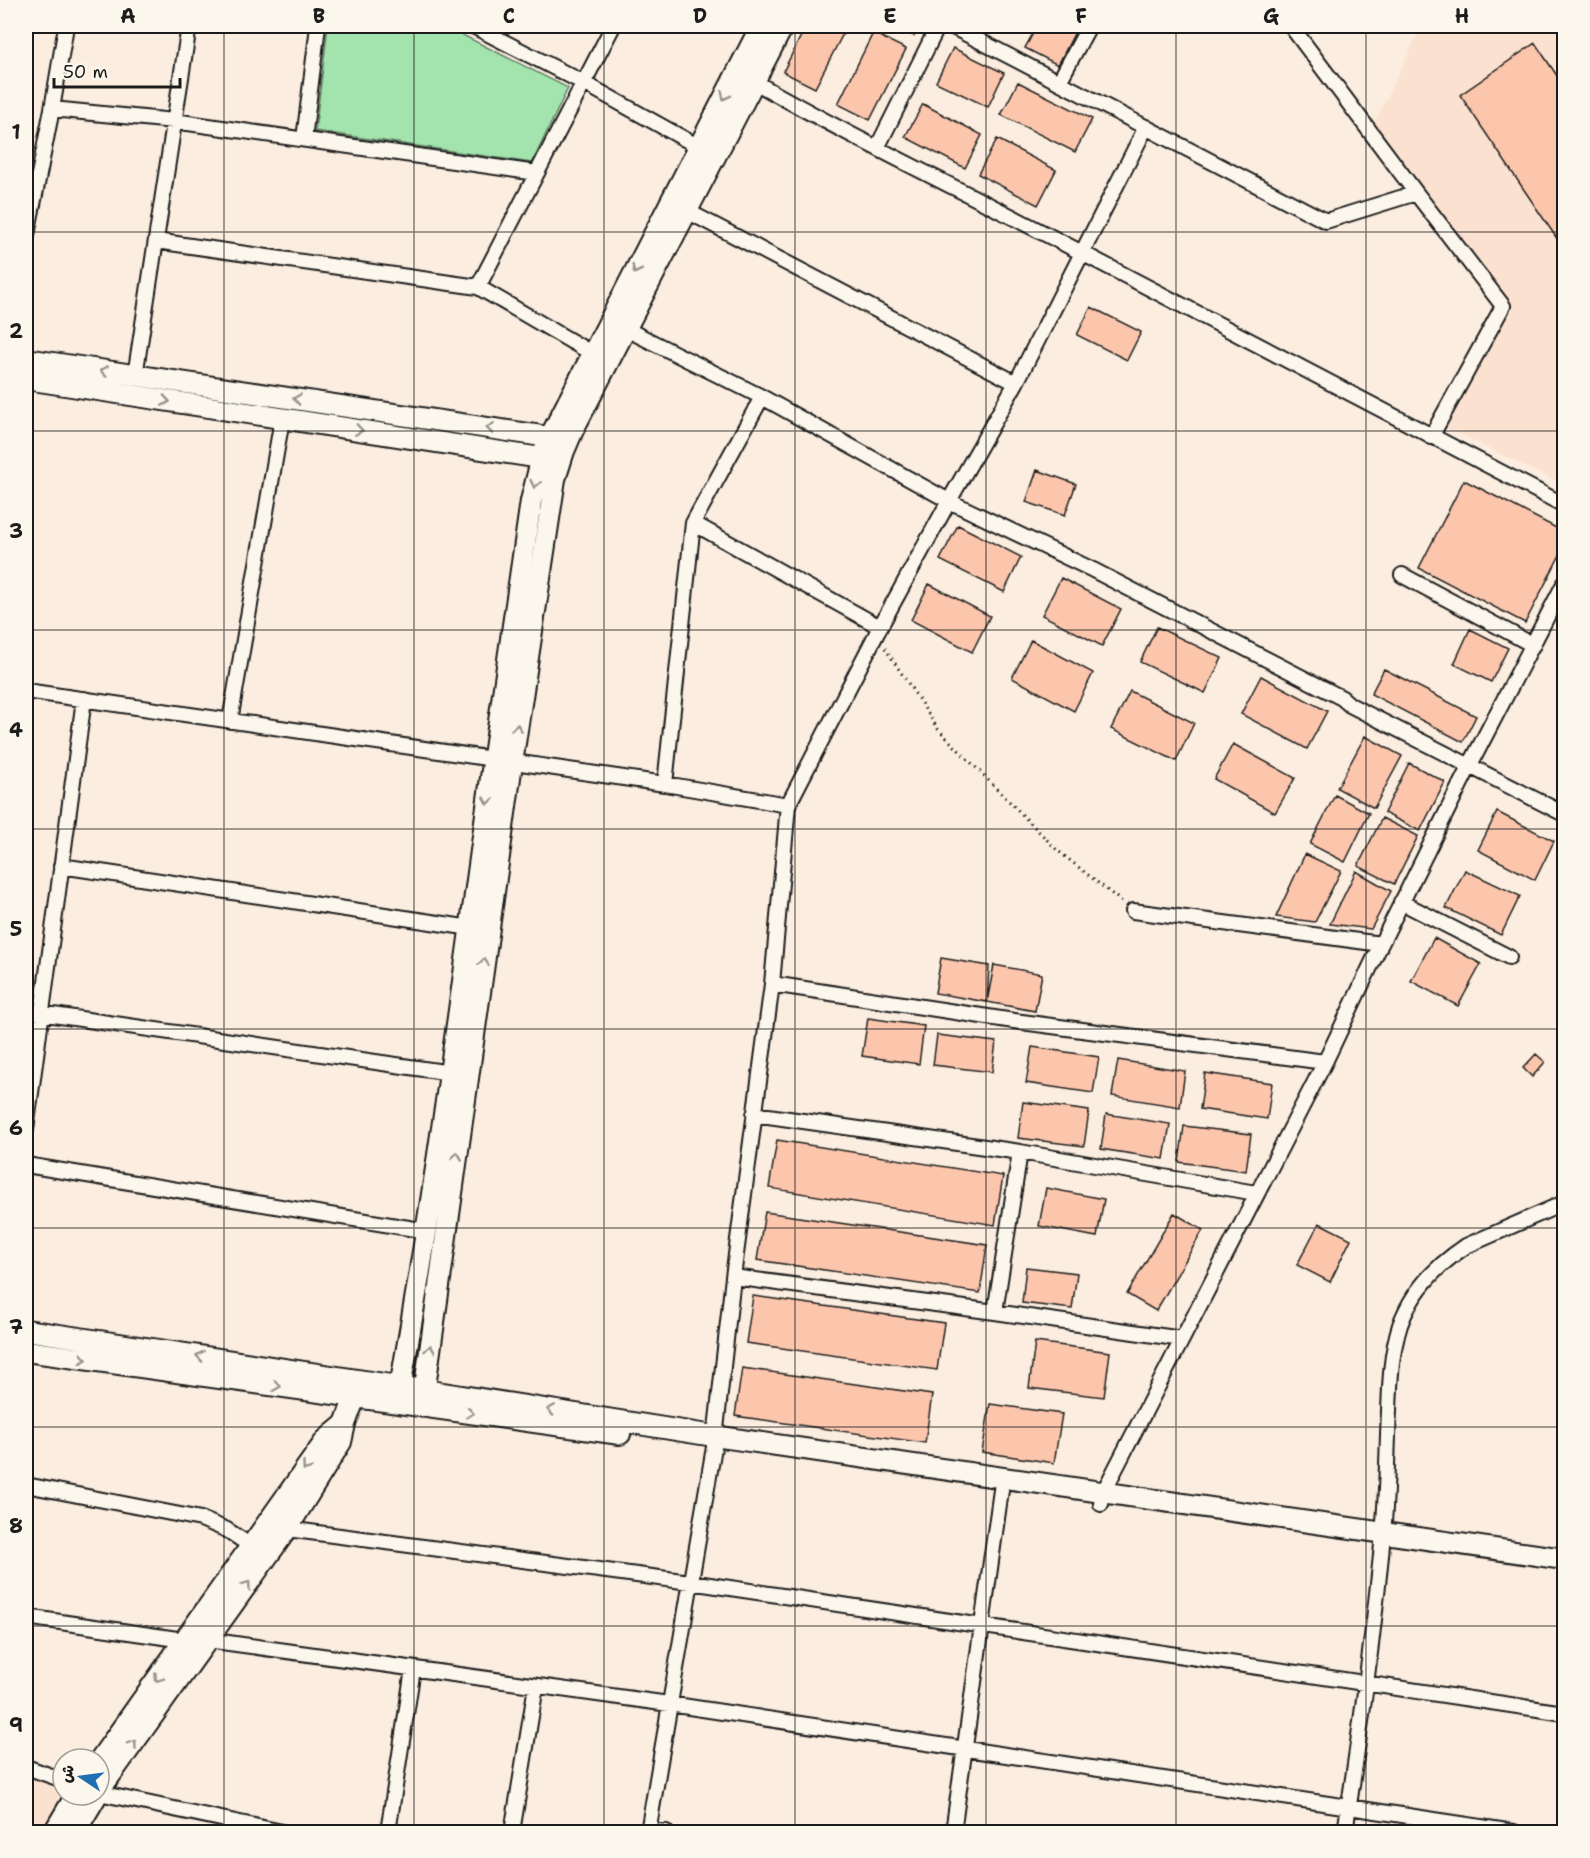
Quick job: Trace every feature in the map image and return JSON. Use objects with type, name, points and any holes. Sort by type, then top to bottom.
[{"type":"street","points":[[26,240],[66,26]]},
{"type":"street","points":[[135,376],[189,26]]},
{"type":"street","points":[[304,139],[318,26]]},
{"type":"street","points":[[474,26],[584,83],[699,147]]},
{"type":"street","points":[[478,287],[613,26]]},
{"type":"street","points":[[877,148],[938,26]]},
{"type":"street","points":[[951,26],[1326,221],[1416,193]]},
{"type":"street","points":[[1059,82],[1089,26]]},
{"type":"street","points":[[1291,26],[1503,306],[1431,437]]},
{"type":"street","points":[[559,439],[626,329],[687,211],[767,29]]},
{"type":"street","points":[[746,77],[877,148],[1083,253],[1564,505]]},
{"type":"street","points":[[423,1398],[502,762],[531,501],[551,459],[592,354],[699,147],[746,77]]},
{"type":"street","points":[[52,109],[174,121],[537,173]]},
{"type":"street","points":[[666,1833],[648,1831],[714,1442],[733,1277],[772,984],[788,805],[878,631],[1016,383],[1146,128]]},
{"type":"street","points":[[687,211],[1016,383]]},
{"type":"street","points":[[156,241],[478,287],[592,354]]},
{"type":"street","points":[[626,329],[762,397],[949,501],[1093,570],[1564,814]]},
{"type":"street","points":[[26,359],[559,439]]},
{"type":"street","points":[[26,379],[551,459]]},
{"type":"street","points":[[665,784],[693,523],[762,397]]},
{"type":"street","points":[[230,721],[282,419]]},
{"type":"street","points":[[693,523],[878,631]]},
{"type":"street","points":[[1402,575],[1533,645]]},
{"type":"street","points":[[1102,1498],[1325,1062],[1401,902],[1564,584]]},
{"type":"street","points":[[26,691],[665,784],[788,805]]},
{"type":"street","points":[[26,1130],[84,699]]},
{"type":"street","points":[[399,1395],[427,1231],[471,928],[502,762]]},
{"type":"street","points":[[61,866],[471,928]]},
{"type":"street","points":[[1401,902],[1509,957]]},
{"type":"street","points":[[1133,911],[1380,944]]},
{"type":"street","points":[[772,984],[1014,1021],[1325,1062]]},
{"type":"street","points":[[26,1011],[451,1073]]},
{"type":"street","points":[[754,1114],[1020,1152],[1256,1193]]},
{"type":"street","points":[[995,1312],[1020,1152]]},
{"type":"street","points":[[26,1165],[427,1231]]},
{"type":"street","points":[[1345,1833],[1367,1684],[1382,1538],[1390,1370],[1400,1325],[1420,1286],[1441,1264],[1466,1246],[1564,1203]]},
{"type":"street","points":[[733,1277],[1182,1340]]},
{"type":"street","points":[[26,1330],[357,1389]]},
{"type":"street","points":[[26,1351],[357,1389],[1382,1538],[1564,1559]]},
{"type":"street","points":[[111,1775],[287,1529],[341,1442],[357,1389]]},
{"type":"street","points":[[109,1747],[326,1440],[345,1424]]},
{"type":"street","points":[[714,1442],[1001,1490],[1102,1498]]},
{"type":"street","points":[[26,1485],[201,1519],[227,1530],[251,1546]]},
{"type":"street","points":[[953,1833],[1001,1490]]},
{"type":"street","points":[[287,1529],[690,1582],[1564,1713]]},
{"type":"street","points":[[1382,1538],[1564,1570]]},
{"type":"street","points":[[26,1617],[184,1640]]},
{"type":"street","points":[[207,1640],[669,1704],[1514,1833]]},
{"type":"street","points":[[388,1833],[413,1669]]},
{"type":"street","points":[[512,1833],[536,1686]]},
{"type":"street","points":[[26,1767],[51,1776]]},
{"type":"street","points":[[111,1796],[282,1833]]},
{"type":"street","points":[[54,1833],[69,1807]]},
{"type":"street","points":[[75,1833],[90,1807]]},
{"type":"path","points":[[878,631],[938,729],[1057,850],[1133,911]]},
{"type":"shaded area","points":[[1422,26],[1564,26],[1564,485],[1447,428],[1503,306],[1370,132]]},
{"type":"shaded area","points":[[26,1775],[51,1780],[51,1807],[69,1807],[53,1832],[26,1832]]},
{"type":"green space","points":[[328,26],[445,26],[568,88],[532,163],[315,131]]},
{"type":"building","points":[[806,26],[847,26],[815,88],[783,72]]},
{"type":"building","points":[[894,26],[919,26],[914,36]]},
{"type":"building","points":[[985,26],[1003,26],[999,33]]},
{"type":"building","points":[[1037,26],[1078,26],[1058,65],[1025,48]]},
{"type":"building","points":[[873,33],[906,49],[870,120],[838,104]]},
{"type":"building","points":[[1535,43],[1564,86],[1564,249],[1460,95]]},
{"type":"building","points":[[953,48],[1004,73],[988,107],[936,82]]},
{"type":"building","points":[[1018,82],[1092,119],[1075,152],[1001,115]]},
{"type":"building","points":[[923,104],[982,135],[965,168],[905,137]]},
{"type":"building","points":[[997,139],[1056,170],[1038,205],[978,174]]},
{"type":"building","points":[[1091,307],[1141,332],[1127,360],[1077,335]]},
{"type":"building","points":[[1037,470],[1076,484],[1065,515],[1026,502]]},
{"type":"building","points":[[1464,480],[1564,532],[1564,547],[1525,623],[1419,568]]},
{"type":"building","points":[[958,525],[1021,557],[1004,592],[940,560]]},
{"type":"building","points":[[1061,578],[1121,609],[1102,646],[1042,615]]},
{"type":"building","points":[[929,584],[990,616],[972,652],[911,620]]},
{"type":"building","points":[[1157,627],[1222,658],[1205,693],[1140,662]]},
{"type":"building","points":[[1470,629],[1508,648],[1491,682],[1454,664]]},
{"type":"building","points":[[1031,640],[1093,673],[1074,711],[1012,678]]},
{"type":"building","points":[[1384,669],[1476,716],[1463,742],[1371,694]]},
{"type":"building","points":[[1261,676],[1327,711],[1307,749],[1241,714]]},
{"type":"building","points":[[1130,691],[1194,723],[1176,761],[1111,729]]},
{"type":"building","points":[[1365,736],[1402,756],[1374,808],[1337,788]]},
{"type":"building","points":[[1233,744],[1295,778],[1275,813],[1214,779]]},
{"type":"building","points":[[1409,763],[1445,782],[1420,831],[1384,813]]},
{"type":"building","points":[[1335,795],[1369,813],[1345,862],[1310,844]]},
{"type":"building","points":[[1497,812],[1554,841],[1535,880],[1478,850]]},
{"type":"building","points":[[1382,818],[1418,836],[1394,884],[1358,866]]},
{"type":"building","points":[[1305,854],[1341,871],[1315,922],[1276,917]]},
{"type":"building","points":[[1465,870],[1520,896],[1501,935],[1446,908]]},
{"type":"building","points":[[1356,871],[1391,891],[1371,929],[1330,924]]},
{"type":"building","points":[[1434,938],[1481,964],[1458,1006],[1411,981]]},
{"type":"building","points":[[941,958],[989,966],[987,1002],[935,993]]},
{"type":"building","points":[[994,965],[1042,974],[1035,1011],[987,1002]]},
{"type":"building","points":[[868,1018],[924,1026],[919,1064],[862,1056]]},
{"type":"building","points":[[937,1035],[996,1042],[992,1072],[933,1065]]},
{"type":"building","points":[[1032,1047],[1099,1057],[1093,1093],[1026,1083]]},
{"type":"building","points":[[1536,1054],[1545,1062],[1532,1077],[1523,1068]]},
{"type":"building","points":[[1118,1060],[1185,1071],[1180,1107],[1112,1096]]},
{"type":"building","points":[[1205,1073],[1272,1083],[1267,1119],[1200,1109]]},
{"type":"building","points":[[1023,1102],[1089,1111],[1084,1146],[1018,1138]]},
{"type":"building","points":[[1106,1114],[1170,1124],[1164,1159],[1101,1149]]},
{"type":"building","points":[[1184,1126],[1251,1134],[1246,1171],[1179,1162]]},
{"type":"building","points":[[777,1140],[1003,1176],[995,1225],[769,1188]]},
{"type":"building","points":[[1046,1188],[1104,1199],[1097,1237],[1039,1226]]},
{"type":"building","points":[[765,1212],[987,1245],[980,1293],[757,1260]]},
{"type":"building","points":[[1174,1213],[1203,1230],[1156,1311],[1127,1294]]},
{"type":"building","points":[[1319,1223],[1351,1239],[1330,1282],[1297,1265]]},
{"type":"building","points":[[1026,1267],[1077,1273],[1072,1309],[1022,1303]]},
{"type":"building","points":[[753,1296],[944,1323],[937,1370],[746,1343]]},
{"type":"building","points":[[1035,1342],[1110,1352],[1104,1397],[1029,1388]]},
{"type":"building","points":[[742,1368],[932,1395],[925,1443],[735,1416]]},
{"type":"building","points":[[990,1404],[1062,1414],[1054,1463],[982,1452]]}]
